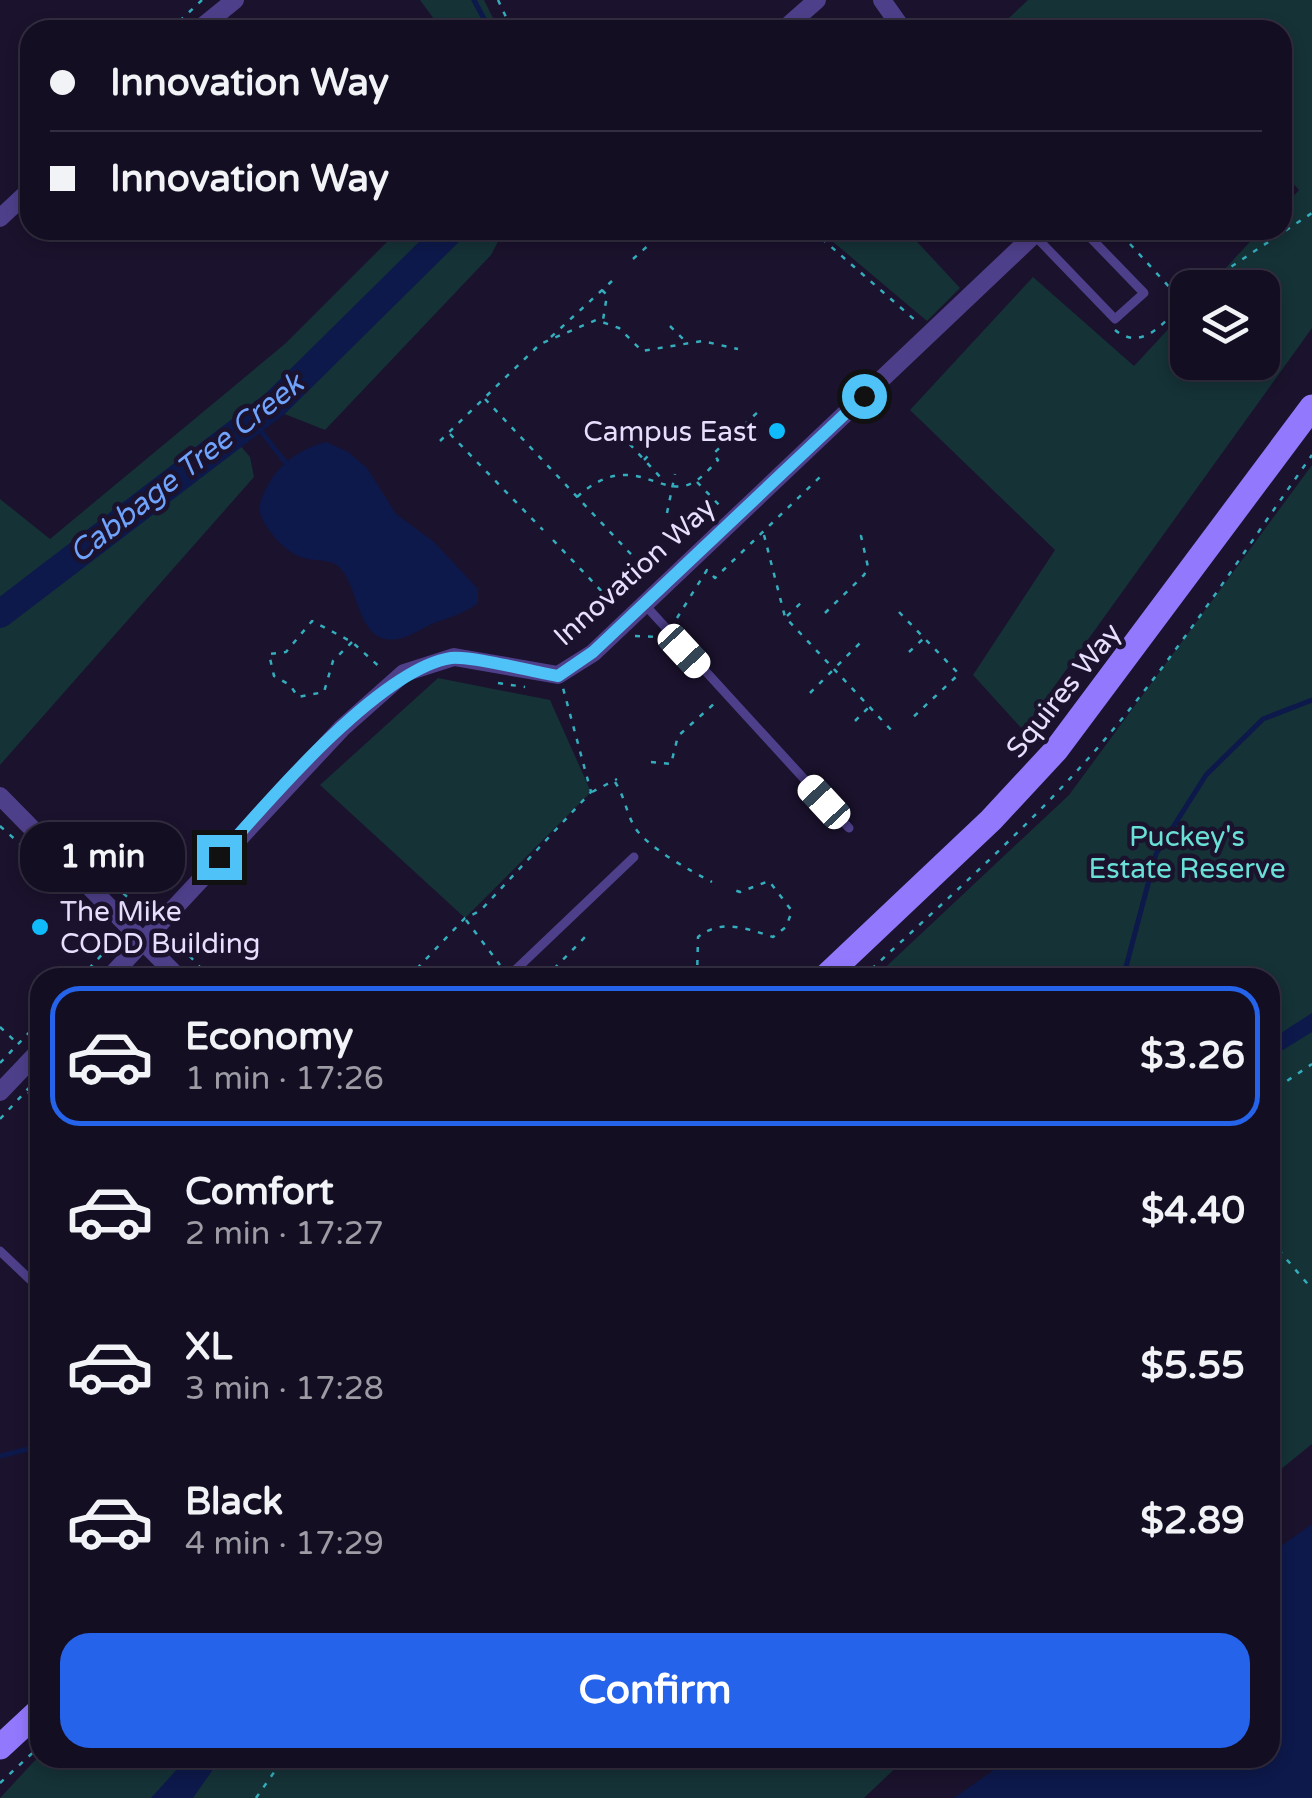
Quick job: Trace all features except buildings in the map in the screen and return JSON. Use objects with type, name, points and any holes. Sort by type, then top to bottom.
[{"type":"main road","name":"Squires Way","points":[[835,968],[991,820],[1056,750],[1312,407]]},
{"type":"main road","points":[[0,1748],[30,1720]]},
{"type":"street","points":[[210,20],[235,0]]},
{"type":"street","points":[[795,20],[818,0]]},
{"type":"street","points":[[0,218],[20,199]]},
{"type":"street","name":"Innovation Way","points":[[118,968],[342,728],[404,674],[454,657],[558,676],[593,652],[1028,240]]},
{"type":"street","points":[[0,796],[169,968]]},
{"type":"street","points":[[0,1092],[30,1060]]},
{"type":"lane","points":[[1043,240],[1115,319],[1144,293],[1093,240]]},
{"type":"lane","points":[[644,604],[849,828]]},
{"type":"lane","points":[[516,968],[634,857]]},
{"type":"lane","points":[[0,1252],[30,1280]]},
{"type":"path","points":[[181,20],[202,0]]},
{"type":"path","points":[[824,240],[919,323]]},
{"type":"path","points":[[1226,270],[1272,240]]},
{"type":"path","points":[[633,259],[652,242]]},
{"type":"path","points":[[1130,244],[1170,285]]},
{"type":"path","points":[[440,441],[612,281]]},
{"type":"path","points":[[602,290],[607,295],[602,321]]},
{"type":"path","points":[[1103,318],[1122,336],[1136,340],[1146,338],[1170,315]]},
{"type":"path","points":[[546,341],[602,321],[619,328],[642,351],[655,352],[686,342],[738,349]]},
{"type":"path","points":[[670,326],[686,342]]},
{"type":"path","points":[[484,398],[644,568]]},
{"type":"path","points":[[577,497],[604,477],[624,472],[674,486],[696,480],[718,460],[712,454],[761,409]]},
{"type":"path","points":[[612,425],[664,483]]},
{"type":"path","points":[[449,432],[543,530]]},
{"type":"path","points":[[644,460],[653,451]]},
{"type":"path","points":[[666,514],[675,474]]},
{"type":"path","points":[[634,636],[653,639],[664,630],[682,614],[707,570],[716,578],[820,478]]},
{"type":"path","points":[[696,480],[724,510]]},
{"type":"path","points":[[825,613],[868,567],[861,536],[866,530]]},
{"type":"path","points":[[763,534],[785,617],[894,733]]},
{"type":"path","points":[[553,540],[609,599]]},
{"type":"path","points":[[785,617],[804,600]]},
{"type":"path","points":[[899,612],[959,674],[909,721]]},
{"type":"path","points":[[352,642],[333,661],[324,692],[298,697],[290,685],[274,676],[268,654],[286,652],[312,621],[352,642],[393,683]]},
{"type":"path","points":[[910,652],[924,638]]},
{"type":"path","points":[[810,692],[860,643]]},
{"type":"path","points":[[490,681],[534,688]]},
{"type":"path","points":[[549,688],[575,682]]},
{"type":"path","points":[[563,687],[591,792]]},
{"type":"path","points":[[651,762],[671,764],[678,736],[725,694]]},
{"type":"path","points":[[855,720],[869,706]]},
{"type":"path","points":[[418,968],[465,918],[480,911],[591,792],[616,781],[629,804],[634,827],[680,867],[712,882]]},
{"type":"path","points":[[697,968],[698,937],[704,932],[735,924],[774,937],[786,927],[792,911],[769,881],[740,892],[734,890]]},
{"type":"path","points":[[72,908],[82,899]]},
{"type":"path","points":[[465,918],[502,968]]},
{"type":"path","points":[[555,968],[588,934]]},
{"type":"path","points":[[171,935],[173,943],[199,968]]},
{"type":"path","points":[[0,1027],[18,1044]]},
{"type":"path","points":[[0,1063],[30,1031]]},
{"type":"path","points":[[1280,1086],[1312,1064]]},
{"type":"path","points":[[0,1119],[30,1087]]},
{"type":"path","points":[[26,1091],[30,1095]]},
{"type":"path","points":[[1280,1252],[1312,1289]]},
{"type":"path","points":[[0,1784],[30,1756]]},
{"type":"path","points":[[256,1798],[277,1768]]},
{"type":"green space","points":[[420,0],[484,0],[494,20],[435,20]]},
{"type":"green space","points":[[1028,0],[1312,0],[1312,328],[1280,373],[1280,270],[1224,270],[1252,240],[1292,240],[1292,197],[1299,190],[1292,182],[1292,20],[1007,20]]},
{"type":"green space","points":[[389,240],[499,240],[491,255],[325,430],[282,413],[238,443],[250,457],[254,477],[0,765],[0,499],[50,539],[286,343]]},
{"type":"green space","points":[[831,240],[915,240],[960,288],[927,321]]},
{"type":"green space","points":[[1033,277],[1134,366],[1170,327],[1170,380],[1275,380],[1023,730],[973,675],[1055,550],[910,410]]},
{"type":"green space","name":"Puckey's Estate Reserve","points":[[1312,465],[1312,1444],[1280,1470],[1280,968],[885,968],[1069,795]]},
{"type":"green space","points":[[438,678],[550,700],[591,792],[465,918],[320,785]]},
{"type":"green space","points":[[30,1766],[896,1768],[864,1798],[0,1798]]},
{"type":"shaded area","points":[[326,442],[348,452],[367,468],[396,514],[434,542],[478,589],[478,603],[399,639],[383,638],[371,631],[344,573],[335,564],[297,555],[276,538],[259,508],[268,484],[292,457]]},
{"type":"shaded area","points":[[1312,1013],[1312,1032],[1280,1052],[1280,1034]]},
{"type":"shaded area","points":[[1312,1524],[1312,1798],[954,1798],[997,1768],[1280,1768],[1280,1547]]},
{"type":"shaded area","points":[[178,1768],[214,1768],[193,1798],[151,1798]]},
{"type":"waterway","name":"Cabbage Tree Creek","points":[[474,0],[485,20]]},
{"type":"waterway","name":"Cabbage Tree Creek","points":[[0,614],[276,403],[441,240]]},
{"type":"waterway","points":[[253,421],[286,463]]},
{"type":"waterway","points":[[1126,968],[1156,854],[1206,775],[1263,719],[1312,700]]},
{"type":"waterway","points":[[0,1456],[30,1448]]},
{"type":"place","name":"Campus East","points":[[777,431]]},
{"type":"place","name":"The Mike CODD Building","points":[[40,927]]},
{"type":"route","points":[[219,857],[342,728],[404,674],[454,657],[558,676],[593,652],[864,396]]}]
